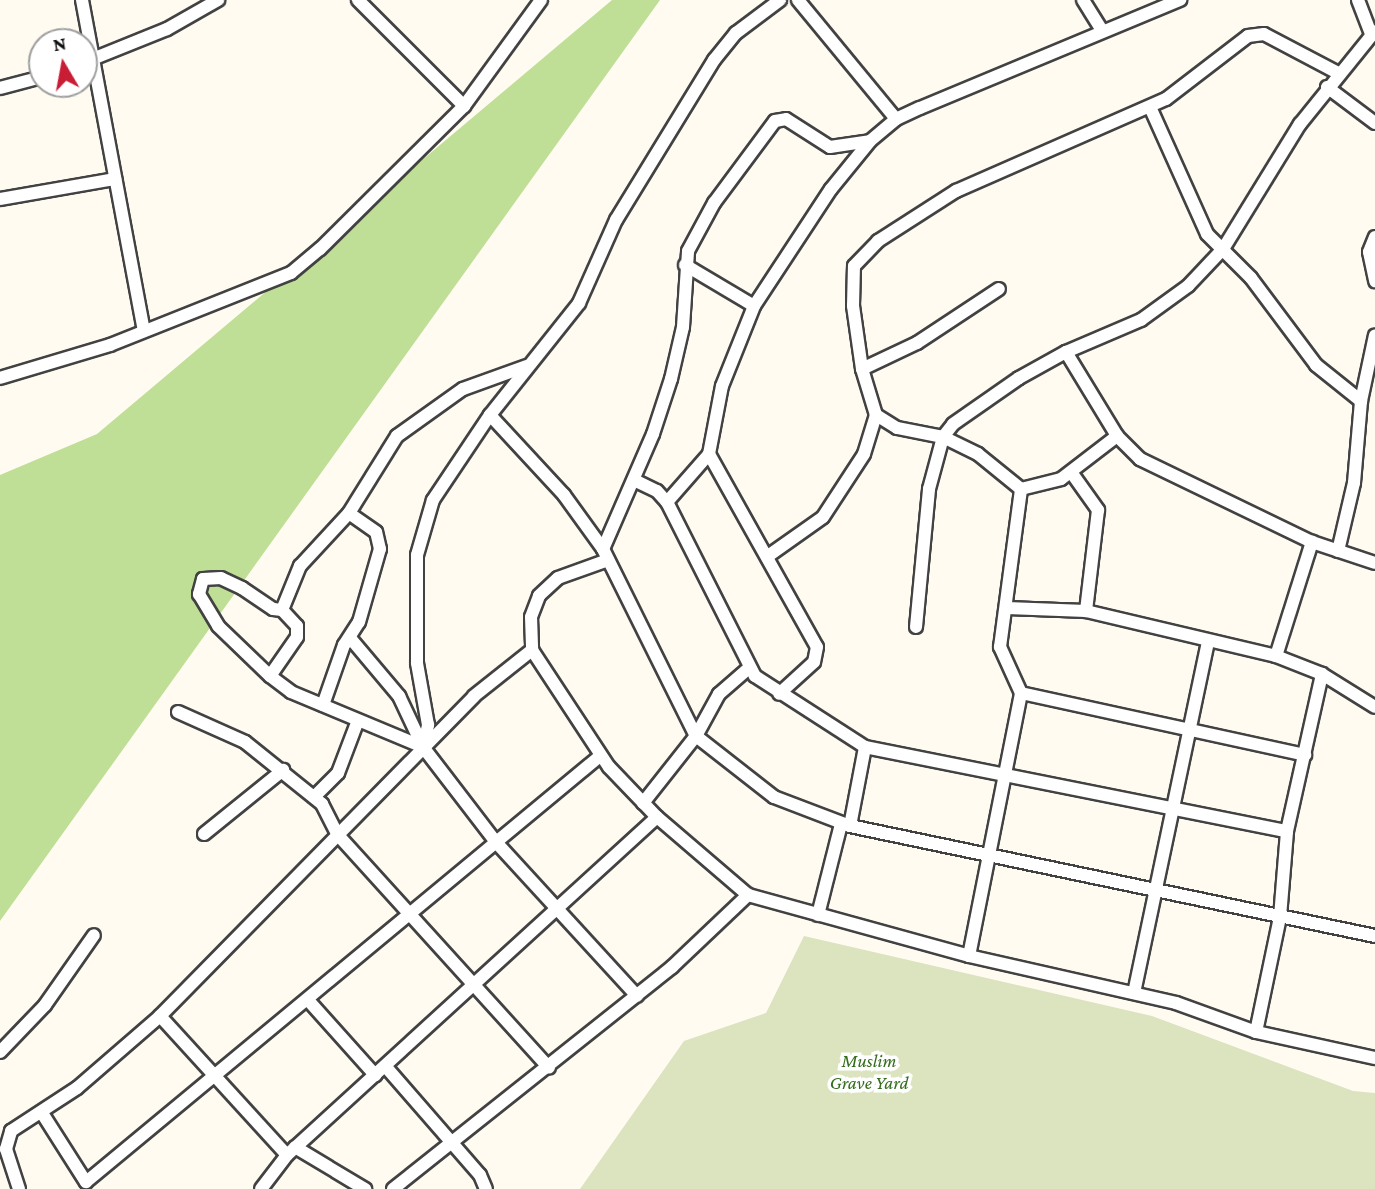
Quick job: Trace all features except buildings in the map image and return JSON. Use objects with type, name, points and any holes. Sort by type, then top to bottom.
[{"type":"street","points":[[82,0],[85,28]]},
{"type":"street","points":[[98,57],[167,29],[218,0]]},
{"type":"street","points":[[358,0],[464,106]]},
{"type":"street","points":[[0,378],[90,352],[291,272],[320,249],[464,106],[541,0]]},
{"type":"street","points":[[424,747],[428,725],[416,642],[420,535],[433,500],[527,366],[579,303],[616,220],[714,60],[736,33],[780,0]]},
{"type":"street","points":[[798,0],[896,119]]},
{"type":"street","points":[[1083,0],[1102,30]]},
{"type":"street","points":[[667,502],[709,454],[722,386],[754,306],[831,189],[870,141],[896,119],[1102,30],[1180,0]]},
{"type":"street","points":[[916,627],[929,489],[943,437],[979,402],[1066,352],[1162,307],[1223,249],[1326,87],[1373,33],[1359,2],[1346,0]]},
{"type":"street","points":[[768,556],[823,517],[864,454],[876,415],[862,369],[853,306],[854,266],[878,241],[992,173],[1150,107],[1255,34],[1264,34],[1338,73]]},
{"type":"street","points":[[0,88],[28,81]]},
{"type":"street","points":[[1326,87],[1375,123]]},
{"type":"street","points":[[96,98],[144,330]]},
{"type":"street","points":[[1150,107],[1199,222],[1251,278],[1315,365],[1361,401]]},
{"type":"street","points":[[870,141],[830,147],[786,119],[775,121],[713,203],[685,265],[687,295],[680,348],[634,481],[605,554],[558,578],[539,596],[531,617],[532,650],[600,756],[657,817],[748,895],[969,957],[1134,993],[1256,1032],[1375,1058]]},
{"type":"street","points":[[0,200],[115,179]]},
{"type":"street","points":[[1375,237],[1369,252],[1375,281]]},
{"type":"street","points":[[685,265],[754,306]]},
{"type":"street","points":[[862,369],[917,343],[999,289]]},
{"type":"street","points":[[1338,551],[1354,483],[1361,401],[1375,335]]},
{"type":"street","points":[[1066,352],[1117,436],[1156,468],[1312,542],[1375,563]]},
{"type":"street","points":[[282,610],[300,566],[349,513],[408,425],[463,389],[527,366]]},
{"type":"street","points":[[491,415],[564,495],[605,554],[696,736],[774,797],[845,825],[1375,936]]},
{"type":"street","points":[[876,415],[897,428],[943,437],[978,454],[1021,489],[1049,484],[1072,472],[1117,436]]},
{"type":"street","points":[[709,454],[817,647],[814,662],[779,694]]},
{"type":"street","points":[[1072,472],[1098,510],[1086,611]]},
{"type":"street","points":[[634,481],[667,502],[749,668],[779,694],[865,747],[1287,831]]},
{"type":"street","points":[[969,957],[1008,775],[1021,692],[1000,647],[1021,489]]},
{"type":"street","points":[[323,705],[351,639],[381,543],[376,533],[349,513]]},
{"type":"street","points":[[1276,656],[1312,542]]},
{"type":"street","points":[[270,676],[299,633],[282,610],[273,609],[221,578],[199,582],[202,601],[218,626],[270,676],[291,692],[358,723],[424,747]]},
{"type":"street","points":[[1007,608],[1086,611],[1276,656],[1322,674],[1375,707]]},
{"type":"street","points":[[351,639],[399,696],[424,747],[495,841],[637,996]]},
{"type":"street","points":[[1134,993],[1208,642]]},
{"type":"street","points":[[19,1189],[3,1143],[16,1125],[42,1114],[160,1016],[474,696],[532,650]]},
{"type":"street","points":[[643,803],[696,736],[719,694],[749,668]]},
{"type":"street","points":[[1256,1032],[1280,917],[1287,831],[1322,674]]},
{"type":"street","points":[[1021,692],[1305,755]]},
{"type":"street","points":[[178,712],[244,742],[314,797],[330,814],[338,835],[408,911],[473,989],[549,1068]]},
{"type":"street","points":[[314,797],[338,773],[358,723]]},
{"type":"street","points":[[818,915],[865,747]]},
{"type":"street","points":[[42,1114],[81,1185],[309,1000],[408,911],[600,756]]},
{"type":"street","points":[[204,834],[283,770]]},
{"type":"street","points":[[261,1189],[291,1151],[473,989],[657,817]]},
{"type":"street","points":[[393,1189],[448,1141],[549,1068],[637,996],[748,895]]},
{"type":"street","points":[[0,1052],[45,1005],[94,935]]},
{"type":"street","points":[[309,1000],[480,1175],[486,1189]]},
{"type":"street","points":[[160,1016],[291,1151],[365,1189]]},
{"type":"green space","points":[[612,0],[660,0],[0,921],[0,475],[97,434]]},
{"type":"green space","name":"Muslim Grave Yard","points":[[804,936],[1152,1016],[1353,1091],[1375,1093],[1375,1189],[580,1189],[684,1041],[766,1013]]}]
